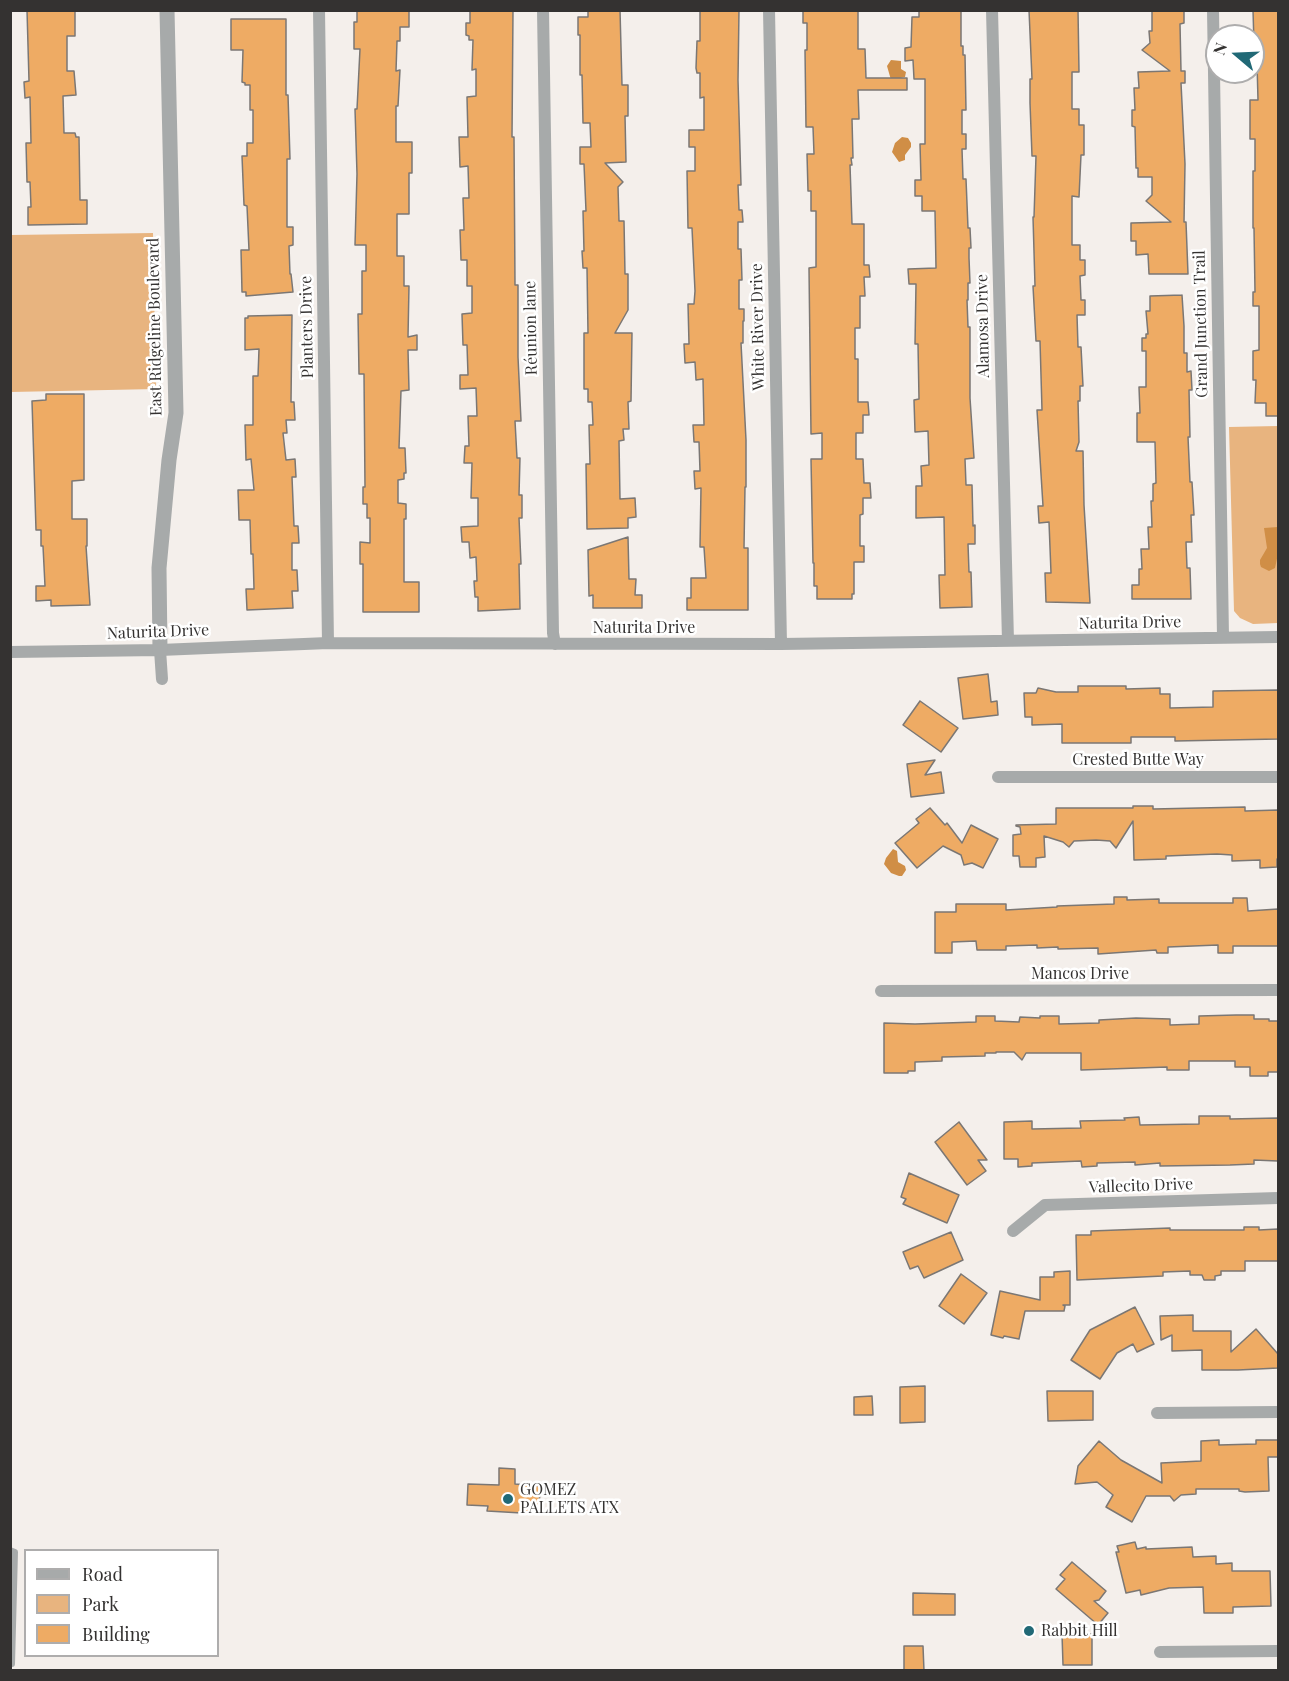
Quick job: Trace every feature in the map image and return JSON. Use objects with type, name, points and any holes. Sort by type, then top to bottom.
[{"type":"street","name":"East Ridgeline Boulevard","points":[[162,679],[159,568],[169,460],[176,413],[167,10]]},
{"type":"street","name":"Planters Drive","points":[[319,10],[328,643]]},
{"type":"street","name":"Réunion lane","points":[[543,10],[552,618],[555,644]]},
{"type":"street","name":"White River Drive","points":[[769,10],[781,644]]},
{"type":"street","name":"Alamosa Drive","points":[[992,10],[1008,641]]},
{"type":"street","name":"Grand Junction Trail","points":[[1213,10],[1223,638]]},
{"type":"street","name":"Naturita Drive","points":[[10,652],[160,650],[328,643],[781,644],[1278,637]]},
{"type":"street","name":"Crested Butte Way","points":[[998,777],[1278,777]]},
{"type":"street","name":"Mancos Drive","points":[[881,991],[1278,990]]},
{"type":"street","name":"Vallecito Drive","points":[[1013,1231],[1046,1205],[1278,1198]]},
{"type":"street","points":[[1157,1413],[1278,1412]]},
{"type":"street","points":[[1160,1652],[1278,1651]]},
{"type":"lane","points":[[10,1550],[15,1552],[12,1664]]},
{"type":"green space","points":[[153,233],[156,389],[11,392],[11,235]]},
{"type":"green space","points":[[1278,426],[1278,623],[1253,624],[1240,618],[1234,611],[1229,427]]},
{"type":"shaded area","points":[[891,60],[901,61],[901,69],[906,72],[905,77],[891,80],[887,66]]},
{"type":"shaded area","points":[[902,137],[908,138],[911,147],[905,155],[905,160],[899,162],[892,152],[895,143]]},
{"type":"shaded area","points":[[1278,527],[1278,554],[1275,568],[1269,571],[1260,564],[1267,548],[1264,528]]},
{"type":"shaded area","points":[[893,849],[897,851],[898,862],[905,866],[906,870],[902,876],[891,873],[884,864]]},
{"type":"building","points":[[27,10],[75,10],[75,36],[67,36],[67,71],[74,71],[76,95],[63,96],[64,133],[75,133],[76,137],[79,137],[80,200],[87,200],[87,224],[28,225],[28,207],[31,207],[30,182],[27,182],[26,143],[31,143],[30,97],[25,98],[24,82],[29,81]]},
{"type":"building","points":[[357,10],[409,10],[409,27],[400,27],[400,41],[397,41],[396,71],[400,70],[398,106],[396,106],[396,142],[412,142],[412,173],[409,173],[409,214],[397,214],[397,256],[404,256],[404,286],[409,286],[408,337],[417,335],[417,350],[408,350],[409,390],[401,391],[399,448],[405,448],[406,473],[404,473],[404,479],[398,480],[398,503],[406,504],[404,582],[419,582],[419,612],[363,612],[363,564],[360,564],[360,542],[370,543],[370,518],[367,518],[367,504],[363,504],[363,487],[365,487],[364,374],[359,374],[358,314],[362,314],[362,271],[366,271],[366,245],[355,245],[357,174],[355,109],[357,109],[360,49],[354,49],[354,22],[357,22]]},
{"type":"building","points":[[470,10],[513,10],[512,137],[514,137],[515,285],[518,285],[521,421],[515,421],[517,458],[520,458],[519,495],[522,495],[522,518],[519,518],[520,609],[478,611],[478,597],[475,597],[474,581],[477,581],[476,557],[470,558],[469,542],[462,542],[461,527],[478,526],[478,498],[471,498],[472,463],[464,463],[465,446],[469,446],[468,416],[477,416],[476,388],[460,389],[460,375],[468,375],[467,345],[463,345],[462,314],[472,313],[472,286],[467,286],[467,260],[461,260],[460,230],[464,230],[463,198],[469,198],[468,166],[460,167],[459,137],[468,137],[467,97],[476,96],[476,69],[472,70],[473,40],[469,40],[469,36],[466,35],[466,23],[470,23]]},
{"type":"building","points":[[588,10],[620,10],[622,85],[628,85],[628,116],[625,116],[626,162],[605,163],[623,182],[618,187],[619,221],[624,221],[628,310],[615,333],[632,333],[631,401],[628,402],[629,429],[623,429],[624,440],[619,441],[620,499],[635,498],[636,517],[628,518],[628,528],[587,529],[586,464],[590,464],[589,425],[593,425],[592,402],[588,402],[588,389],[584,389],[584,333],[588,333],[587,268],[583,268],[582,251],[584,251],[583,211],[586,211],[584,164],[580,164],[580,147],[591,147],[590,123],[583,123],[578,17],[588,17]]},
{"type":"building","points":[[700,10],[739,10],[741,185],[738,185],[739,210],[742,210],[743,222],[738,222],[738,249],[741,249],[742,280],[739,280],[739,309],[744,309],[743,343],[741,343],[746,440],[744,548],[748,548],[748,610],[687,610],[687,598],[691,598],[691,578],[706,578],[704,547],[700,547],[701,488],[695,489],[694,471],[700,471],[699,442],[694,442],[693,425],[704,425],[703,379],[696,380],[695,362],[685,363],[684,344],[689,344],[688,304],[694,304],[695,291],[692,228],[688,228],[687,171],[695,171],[695,147],[689,147],[689,130],[704,130],[704,97],[700,98],[700,73],[697,73],[696,68],[697,41],[700,41]]},
{"type":"building","points":[[858,10],[858,49],[865,49],[866,78],[907,78],[907,90],[858,90],[859,119],[852,119],[853,158],[851,158],[852,165],[850,165],[852,224],[864,224],[864,265],[869,265],[870,277],[864,277],[865,296],[860,296],[860,328],[855,328],[858,402],[868,402],[869,415],[863,415],[863,433],[856,433],[856,459],[863,459],[864,483],[870,483],[871,498],[863,498],[863,514],[860,515],[860,546],[864,546],[864,562],[854,562],[852,599],[817,599],[813,563],[811,459],[822,459],[822,433],[811,434],[809,268],[816,267],[816,211],[811,211],[811,191],[808,191],[807,154],[814,154],[813,127],[806,127],[807,23],[803,23],[803,11]]},
{"type":"building","points":[[919,10],[961,10],[961,46],[963,46],[963,55],[965,55],[966,110],[962,110],[962,134],[966,134],[966,149],[962,149],[971,248],[969,248],[970,283],[968,283],[967,300],[968,327],[970,327],[970,398],[974,458],[965,459],[966,485],[972,485],[973,526],[975,525],[975,544],[968,544],[972,607],[940,608],[939,575],[945,575],[944,517],[916,518],[916,486],[922,486],[921,466],[929,465],[928,431],[915,432],[914,400],[919,399],[918,344],[915,344],[916,284],[909,284],[908,269],[936,268],[935,211],[922,211],[922,196],[915,196],[915,180],[921,180],[920,144],[925,144],[925,79],[914,79],[913,60],[905,61],[905,48],[911,47],[912,17],[919,17]]},
{"type":"building","points":[[1029,10],[1078,10],[1079,72],[1072,72],[1072,109],[1079,109],[1079,125],[1084,125],[1084,155],[1081,155],[1079,197],[1072,196],[1072,245],[1080,245],[1080,260],[1085,260],[1085,275],[1080,276],[1081,300],[1085,300],[1085,315],[1077,315],[1083,386],[1080,386],[1080,401],[1078,401],[1079,442],[1076,451],[1083,451],[1090,603],[1046,602],[1045,573],[1051,573],[1049,522],[1039,523],[1038,506],[1043,506],[1037,410],[1042,410],[1040,341],[1036,341],[1033,286],[1035,286],[1033,217],[1036,156],[1032,156]]},
{"type":"building","points":[[1152,10],[1184,10],[1184,23],[1180,24],[1181,71],[1185,71],[1185,83],[1181,83],[1185,164],[1184,222],[1186,222],[1188,274],[1149,274],[1148,254],[1136,255],[1136,241],[1131,241],[1131,223],[1171,222],[1146,201],[1152,195],[1152,177],[1138,177],[1135,127],[1132,126],[1132,110],[1135,110],[1134,88],[1139,88],[1138,72],[1170,71],[1142,50],[1150,43]]},
{"type":"building","points":[[1253,10],[1278,10],[1278,416],[1266,416],[1266,403],[1255,403],[1256,380],[1253,380],[1253,351],[1259,350],[1259,306],[1253,306],[1253,292],[1255,292],[1253,171],[1255,171],[1255,139],[1250,139],[1250,100],[1258,100],[1258,84],[1265,84],[1265,24],[1253,24]]},
{"type":"building","points":[[231,19],[286,19],[286,95],[288,95],[290,159],[287,159],[287,227],[293,227],[293,245],[289,246],[293,292],[246,296],[246,292],[242,292],[241,250],[249,250],[242,156],[247,156],[247,143],[253,143],[253,110],[250,110],[250,85],[242,82],[243,50],[231,50]]},
{"type":"building","points":[[1182,295],[1184,353],[1187,353],[1187,372],[1191,371],[1192,390],[1189,390],[1190,437],[1188,437],[1194,515],[1191,515],[1192,542],[1186,542],[1191,599],[1132,599],[1132,585],[1139,585],[1139,569],[1142,569],[1141,549],[1149,549],[1148,527],[1152,527],[1151,501],[1153,501],[1153,484],[1156,483],[1155,442],[1137,442],[1137,413],[1140,413],[1139,387],[1146,387],[1146,351],[1142,351],[1142,338],[1146,338],[1148,334],[1146,311],[1150,311],[1150,296]]},
{"type":"building","points":[[292,315],[291,402],[294,402],[295,420],[286,420],[287,433],[283,433],[286,460],[295,459],[296,477],[292,477],[294,526],[298,526],[299,543],[292,543],[292,570],[297,570],[298,591],[292,591],[293,608],[247,610],[246,589],[254,589],[253,554],[251,554],[250,520],[239,520],[238,490],[254,490],[251,459],[246,460],[245,425],[253,425],[253,376],[258,376],[259,349],[245,350],[245,318],[248,316]]},
{"type":"building","points":[[46,394],[84,394],[84,480],[72,481],[72,519],[87,519],[86,546],[90,605],[51,606],[51,600],[36,601],[36,586],[45,586],[41,530],[36,530],[32,401],[46,400]]},
{"type":"building","points":[[628,537],[629,579],[636,579],[635,595],[642,595],[642,608],[593,608],[593,595],[589,596],[588,550]]},
{"type":"building","points":[[988,674],[991,702],[997,701],[998,715],[963,719],[958,678]]},
{"type":"building","points":[[1078,686],[1126,686],[1126,689],[1160,688],[1160,694],[1170,694],[1170,708],[1213,707],[1213,691],[1278,690],[1278,739],[1175,741],[1175,737],[1131,737],[1131,743],[1062,743],[1062,724],[1032,725],[1032,717],[1025,717],[1024,693],[1036,693],[1038,688],[1056,692],[1078,692]]},
{"type":"building","points":[[920,701],[958,728],[941,752],[903,725]]},
{"type":"building","points":[[935,760],[925,775],[941,772],[944,793],[911,797],[907,764]]},
{"type":"building","points":[[1133,806],[1153,806],[1153,809],[1245,807],[1245,811],[1278,810],[1277,867],[1260,868],[1260,860],[1232,861],[1232,855],[1217,854],[1134,860],[1133,821],[1116,848],[1110,841],[1096,840],[1074,841],[1069,847],[1063,842],[1044,836],[1045,857],[1036,858],[1036,867],[1020,867],[1019,856],[1013,856],[1013,835],[1021,834],[1020,827],[1016,825],[1056,824],[1056,808],[1133,808]]},
{"type":"building","points":[[930,808],[945,825],[947,823],[962,843],[971,825],[998,839],[983,868],[972,863],[964,865],[961,855],[943,846],[917,868],[895,843],[919,823],[916,819]]},
{"type":"building","points":[[1114,897],[1127,897],[1127,900],[1159,899],[1159,903],[1233,903],[1233,898],[1247,898],[1248,911],[1278,909],[1278,946],[1233,946],[1233,953],[1218,953],[1218,945],[1168,947],[1168,953],[1157,953],[1156,950],[1098,954],[1098,948],[1037,948],[1037,945],[1006,946],[1006,950],[977,950],[976,941],[952,942],[952,953],[935,953],[935,912],[956,912],[956,904],[1006,904],[1006,910],[1114,904]]},
{"type":"building","points":[[1254,1015],[1254,1019],[1278,1021],[1278,1072],[1268,1072],[1268,1076],[1250,1076],[1250,1067],[1235,1067],[1235,1061],[1189,1061],[1189,1070],[1167,1070],[1167,1067],[1081,1070],[1081,1053],[1026,1053],[1022,1060],[1014,1052],[985,1053],[985,1056],[942,1057],[942,1061],[915,1062],[915,1071],[908,1071],[908,1073],[884,1073],[884,1023],[976,1022],[976,1016],[995,1016],[995,1021],[1019,1022],[1020,1017],[1059,1016],[1059,1024],[1099,1023],[1099,1020],[1136,1018],[1170,1019],[1170,1025],[1199,1024],[1199,1016]]},
{"type":"building","points":[[1199,1116],[1230,1116],[1230,1119],[1278,1118],[1278,1161],[1254,1160],[1254,1164],[1160,1166],[1160,1163],[1135,1165],[1135,1162],[1097,1163],[1097,1166],[1082,1167],[1081,1161],[1032,1163],[1032,1166],[1018,1167],[1018,1159],[1004,1159],[1004,1122],[1032,1121],[1032,1129],[1081,1128],[1080,1121],[1125,1120],[1124,1118],[1139,1117],[1140,1125],[1199,1124]]},
{"type":"building","points":[[959,1122],[987,1160],[978,1160],[986,1171],[967,1185],[935,1142]]},
{"type":"building","points":[[909,1173],[959,1195],[947,1223],[903,1204],[906,1199],[901,1197]]},
{"type":"building","points":[[1244,1227],[1259,1227],[1259,1230],[1278,1229],[1278,1261],[1245,1261],[1245,1271],[1221,1271],[1221,1275],[1215,1276],[1215,1280],[1204,1280],[1202,1275],[1190,1275],[1190,1271],[1163,1272],[1163,1276],[1077,1280],[1076,1235],[1091,1235],[1091,1231],[1170,1228],[1170,1230],[1244,1230]]},
{"type":"building","points":[[951,1232],[963,1260],[924,1278],[918,1266],[910,1269],[903,1252]]},
{"type":"building","points":[[1070,1271],[1070,1305],[1063,1305],[1065,1306],[1064,1311],[1025,1311],[1019,1339],[991,1335],[1000,1291],[1040,1300],[1040,1277],[1054,1277],[1054,1272]]},
{"type":"building","points":[[961,1274],[987,1293],[964,1324],[939,1306]]},
{"type":"building","points":[[1135,1307],[1154,1344],[1137,1352],[1133,1344],[1117,1353],[1100,1379],[1071,1360],[1090,1330]]},
{"type":"building","points":[[1193,1315],[1193,1331],[1231,1331],[1231,1352],[1256,1329],[1278,1354],[1278,1368],[1202,1370],[1202,1350],[1172,1351],[1172,1335],[1161,1340],[1160,1316]]},
{"type":"building","points":[[925,1386],[925,1422],[900,1423],[900,1387]]},
{"type":"building","points":[[1047,1391],[1093,1391],[1093,1420],[1048,1421]]},
{"type":"building","points":[[872,1396],[873,1415],[854,1415],[854,1397]]},
{"type":"building","points":[[1219,1440],[1219,1445],[1256,1444],[1256,1440],[1278,1440],[1278,1457],[1268,1457],[1269,1491],[1196,1489],[1196,1494],[1181,1495],[1174,1501],[1170,1496],[1146,1496],[1132,1522],[1106,1507],[1113,1495],[1097,1482],[1075,1484],[1078,1466],[1099,1441],[1121,1460],[1162,1483],[1161,1463],[1201,1461],[1201,1441]]},
{"type":"building","points":[[499,1468],[515,1469],[515,1484],[540,1486],[539,1514],[487,1511],[488,1506],[467,1505],[468,1484],[499,1485]]},
{"type":"building","points":[[1135,1542],[1137,1549],[1192,1547],[1193,1557],[1216,1556],[1216,1564],[1232,1563],[1232,1571],[1270,1571],[1271,1606],[1233,1607],[1233,1613],[1204,1613],[1203,1587],[1169,1588],[1141,1595],[1140,1590],[1126,1593],[1116,1552],[1119,1552],[1117,1546]]},
{"type":"building","points":[[1072,1562],[1106,1591],[1099,1600],[1094,1601],[1108,1613],[1098,1625],[1056,1589],[1065,1579],[1060,1575]]},
{"type":"building","points":[[913,1593],[955,1594],[955,1615],[913,1615]]},
{"type":"building","points":[[1062,1634],[1092,1634],[1092,1665],[1063,1665]]},
{"type":"building","points":[[904,1646],[923,1646],[924,1671],[904,1671]]},
{"type":"place","name":"GOMEZ PALLETS ATX","points":[[508,1499]]},
{"type":"place","name":"Rabbit Hill","points":[[1029,1631]]}]
